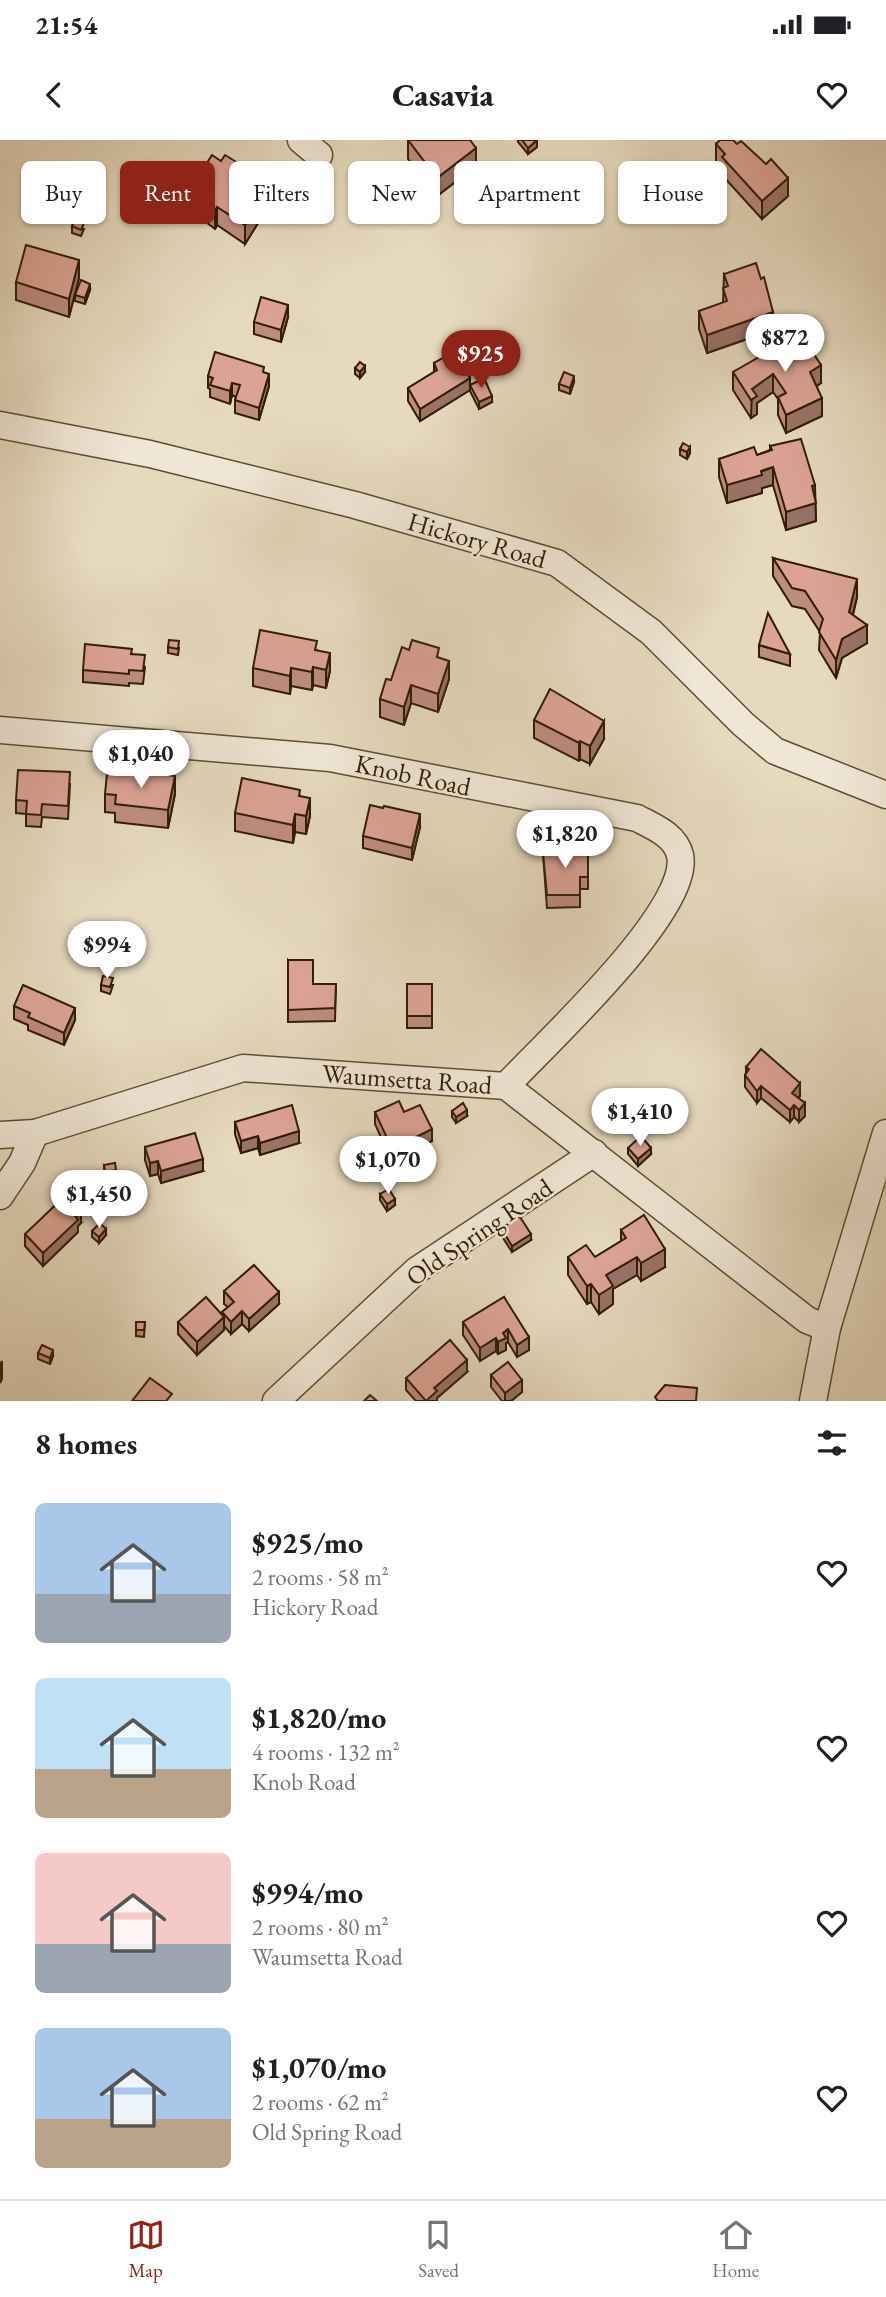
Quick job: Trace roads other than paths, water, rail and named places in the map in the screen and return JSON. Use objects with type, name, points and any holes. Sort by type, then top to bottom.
[{"type":"street","name":"Hickory Road","points":[[0,425],[188,463],[355,505],[557,563],[651,632],[743,724],[775,751],[886,795]]},
{"type":"street","name":"Knob Road","points":[[0,730],[330,758],[637,818],[673,839],[680,855],[680,879],[668,905],[638,947],[506,1086]]},
{"type":"street","name":"Waumsetta Road","points":[[0,1135],[35,1133],[243,1068],[506,1086],[807,1320],[827,1328]]},
{"type":"street","points":[[0,1196],[22,1163],[35,1133]]},
{"type":"street","points":[[813,1401],[827,1328],[886,1133]]},
{"type":"street","name":"Old Spring Road","points":[[276,1401],[416,1270],[594,1153]]}]
